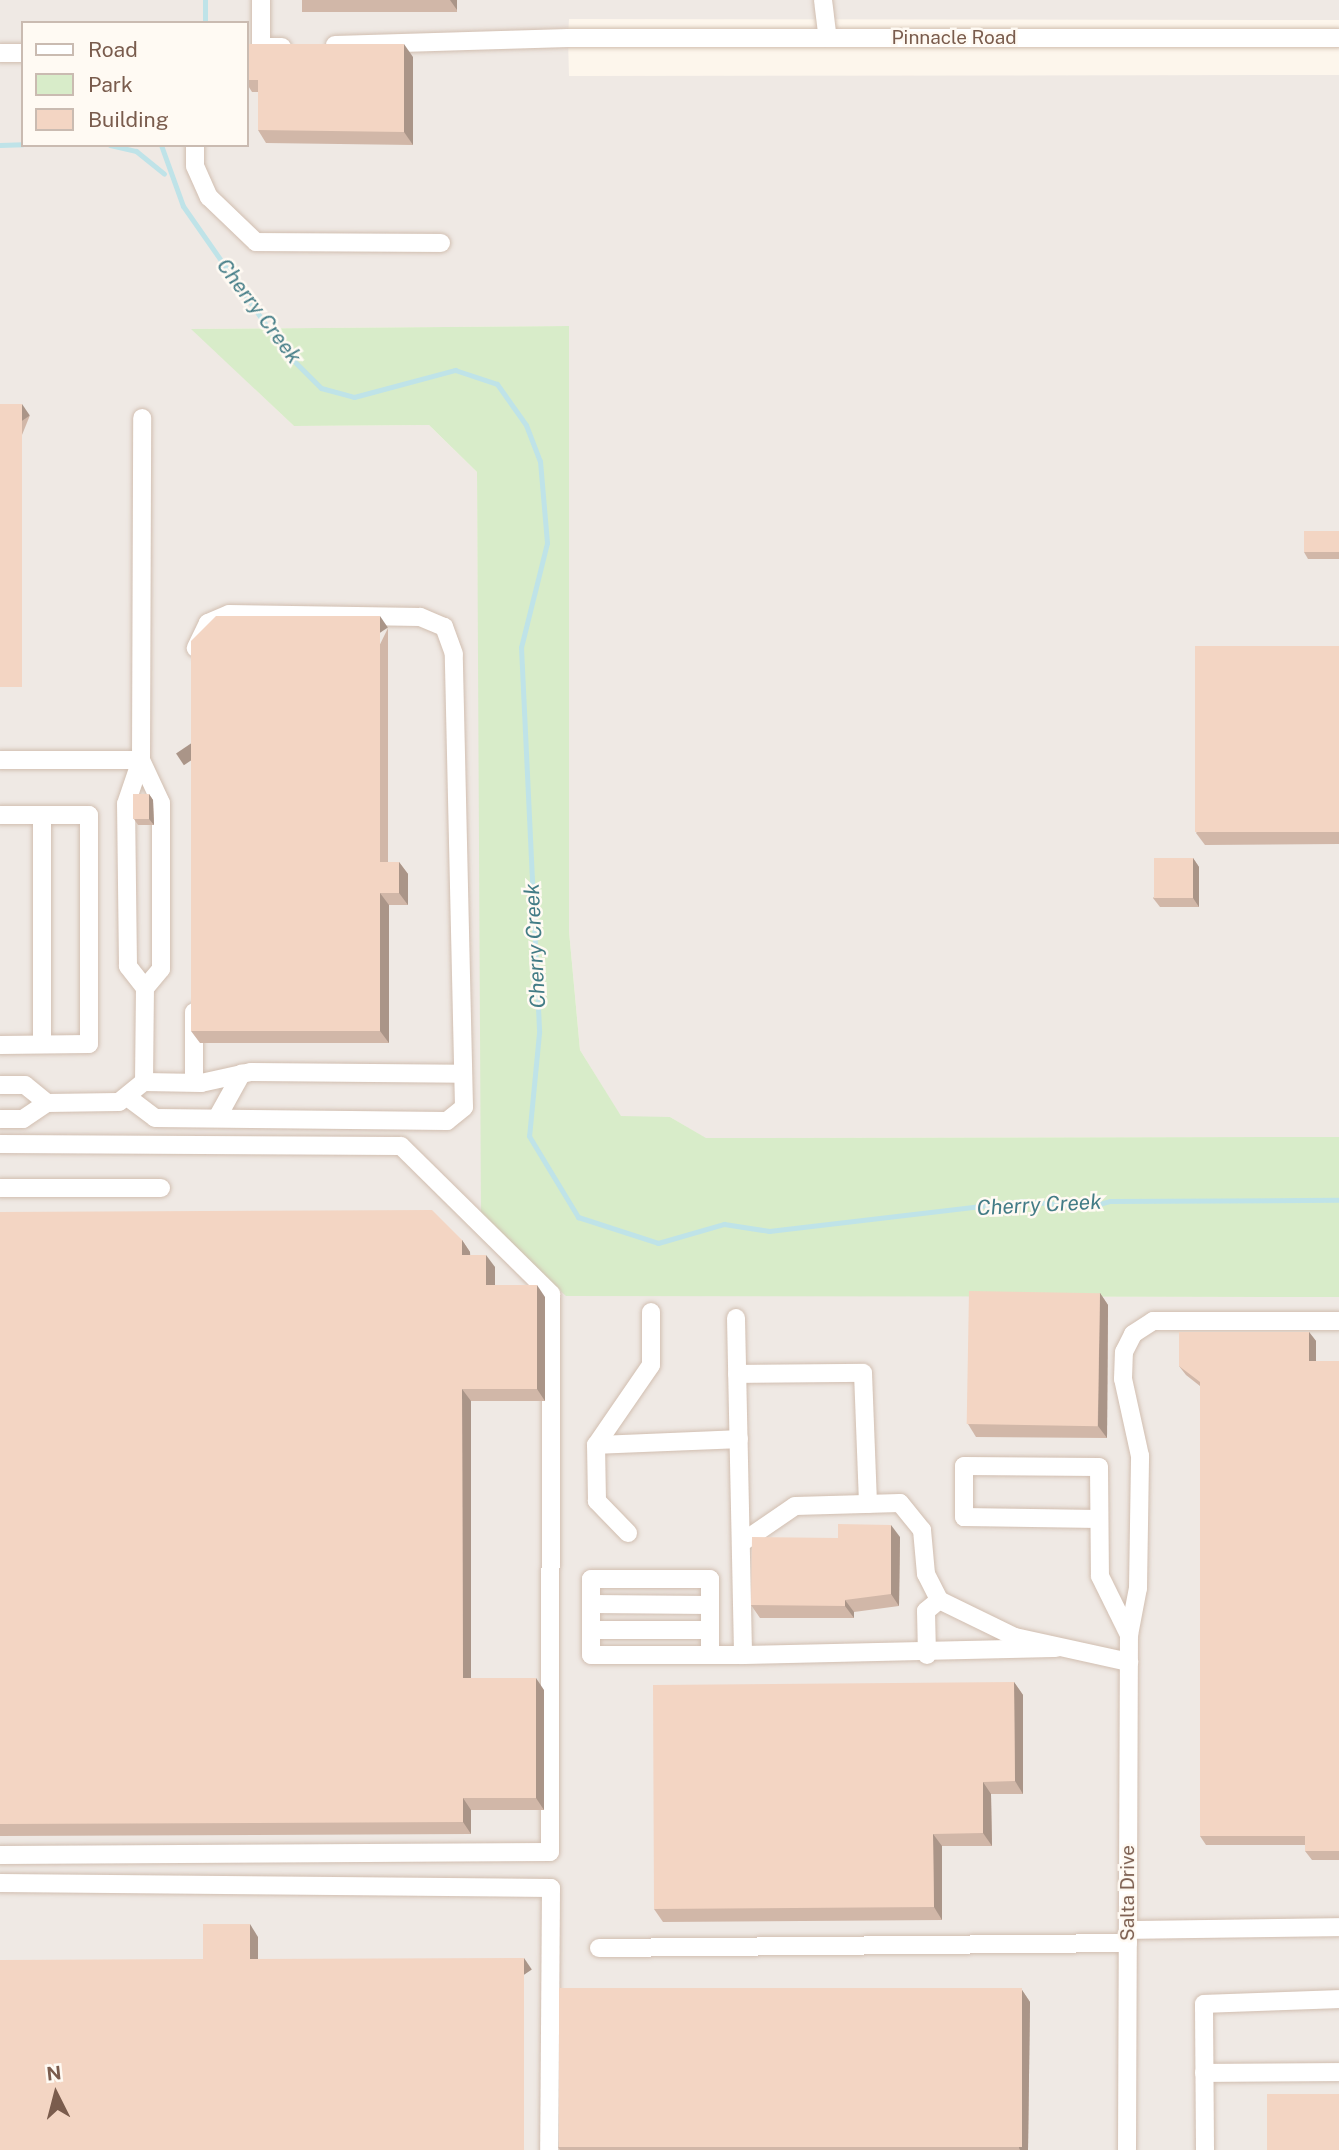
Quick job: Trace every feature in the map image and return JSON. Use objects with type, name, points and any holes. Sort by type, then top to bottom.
[{"type":"street","points":[[254,48],[261,0]]},
{"type":"street","points":[[823,0],[828,38]]},
{"type":"street","name":"Pinnacle Road","points":[[254,48],[568,38],[1339,38]]},
{"type":"street","points":[[0,53],[21,53]]},
{"type":"street","points":[[195,147],[195,166],[209,197],[256,242],[441,243]]},
{"type":"street","points":[[142,418],[141,760],[126,804],[128,966],[145,988]]},
{"type":"street","points":[[0,1119],[23,1119],[47,1102],[130,1099],[155,1118],[447,1121],[464,1107],[454,654],[443,627],[420,617],[229,614],[202,631],[196,672]]},
{"type":"street","points":[[0,760],[141,760]]},
{"type":"street","points":[[130,1099],[144,1082],[145,988],[160,969],[161,803],[141,760]]},
{"type":"street","points":[[0,815],[89,815],[89,1044],[0,1045]]},
{"type":"street","points":[[42,815],[43,1044]]},
{"type":"street","points":[[194,987],[194,1082]]},
{"type":"street","points":[[144,1082],[194,1082],[242,1073],[463,1074]]},
{"type":"street","points":[[217,1118],[242,1073]]},
{"type":"street","points":[[0,1085],[26,1085],[47,1102]]},
{"type":"street","points":[[0,1144],[401,1146],[551,1294],[551,1852],[0,1855]]},
{"type":"street","points":[[0,1188],[161,1188]]},
{"type":"street","points":[[628,1533],[597,1501],[596,1445],[652,1365],[651,1312]]},
{"type":"street","points":[[736,1318],[743,1655]]},
{"type":"street","points":[[1129,1636],[1139,1588],[1140,1456],[1123,1379],[1133,1334],[1164,1320],[1339,1321]]},
{"type":"street","points":[[737,1374],[863,1373],[868,1504]]},
{"type":"street","points":[[596,1445],[739,1440]]},
{"type":"street","points":[[1099,1519],[964,1517],[964,1466],[1099,1467],[1100,1576],[1129,1636]]},
{"type":"street","points":[[741,1543],[794,1506],[900,1503],[915,1514],[926,1574],[939,1600],[1015,1637],[1129,1662]]},
{"type":"street","points":[[710,1655],[710,1579],[591,1580],[591,1655],[710,1655],[743,1655],[927,1655],[1056,1648]]},
{"type":"street","points":[[927,1655],[926,1611],[939,1600]]},
{"type":"street","points":[[591,1604],[710,1605]]},
{"type":"street","points":[[591,1630],[710,1630]]},
{"type":"street","name":"Salta Drive","points":[[1127,2150],[1129,1636]]},
{"type":"street","points":[[0,1883],[551,1888],[549,2150]]},
{"type":"street","points":[[599,1948],[1128,1937],[1339,1927]]},
{"type":"street","points":[[1205,2150],[1204,2004],[1339,1999]]},
{"type":"street","points":[[1204,2073],[1339,2072]]},
{"type":"shaded area","points":[[0,0],[1339,0],[1339,20],[569,19],[568,38],[569,76],[1339,75],[1339,1137],[705,1138],[670,1117],[621,1117],[580,1050],[569,931],[569,326],[192,329],[294,426],[429,425],[477,472],[478,598],[565,1295],[1339,1297],[1339,2150],[0,2150]]},
{"type":"green space","points":[[569,326],[569,931],[580,1050],[621,1116],[670,1117],[706,1138],[1339,1137],[1339,1297],[566,1296],[481,1218],[477,472],[429,425],[294,426],[191,329]]},
{"type":"building","points":[[248,44],[404,44],[404,132],[258,130],[258,80],[248,80]]},
{"type":"building","points":[[0,404],[22,404],[22,687],[0,687]]},
{"type":"building","points":[[1304,531],[1339,531],[1339,552],[1304,552]]},
{"type":"building","points":[[216,616],[380,616],[380,862],[399,862],[399,893],[380,893],[380,1031],[191,1031],[191,641]]},
{"type":"building","points":[[1195,646],[1339,646],[1339,832],[1195,832]]},
{"type":"building","points":[[133,794],[149,794],[149,819],[133,819]]},
{"type":"building","points":[[1154,858],[1193,858],[1193,898],[1154,898]]},
{"type":"building","points":[[432,1210],[462,1240],[462,1255],[486,1255],[486,1285],[537,1285],[537,1389],[462,1389],[463,1678],[536,1678],[536,1798],[463,1798],[463,1822],[0,1824],[0,1212]]},
{"type":"building","points":[[969,1291],[1100,1293],[1098,1426],[967,1424]]},
{"type":"building","points":[[1179,1332],[1309,1332],[1309,1361],[1339,1361],[1339,1851],[1305,1851],[1305,1836],[1200,1836],[1200,1382],[1179,1366]]},
{"type":"building","points":[[838,1524],[891,1525],[891,1594],[845,1600],[845,1606],[751,1605],[752,1537],[838,1538]]},
{"type":"building","points":[[1014,1682],[1015,1781],[983,1782],[983,1833],[933,1834],[934,1907],[654,1909],[653,1685]]},
{"type":"building","points":[[203,1924],[250,1924],[250,1959],[524,1958],[524,2150],[0,2150],[0,1960],[203,1959]]},
{"type":"building","points":[[559,1988],[1022,1988],[1022,2147],[559,2147]]},
{"type":"building","points":[[1267,2094],[1339,2094],[1339,2150],[1267,2150]]},
{"type":"waterway","name":"Cherry Creek","points":[[205,0],[205,21]]},
{"type":"waterway","points":[[0,145],[21,144]]},
{"type":"waterway","points":[[119,147],[136,151],[164,174]]},
{"type":"waterway","name":"Cherry Creek","points":[[162,147],[183,206],[284,351],[321,388],[354,397],[455,370],[497,384],[526,425],[540,461],[547,543],[521,647],[539,1033],[529,1136],[578,1217],[658,1243],[724,1224],[769,1231],[1023,1201],[1089,1207],[1110,1201],[1339,1200]]}]
